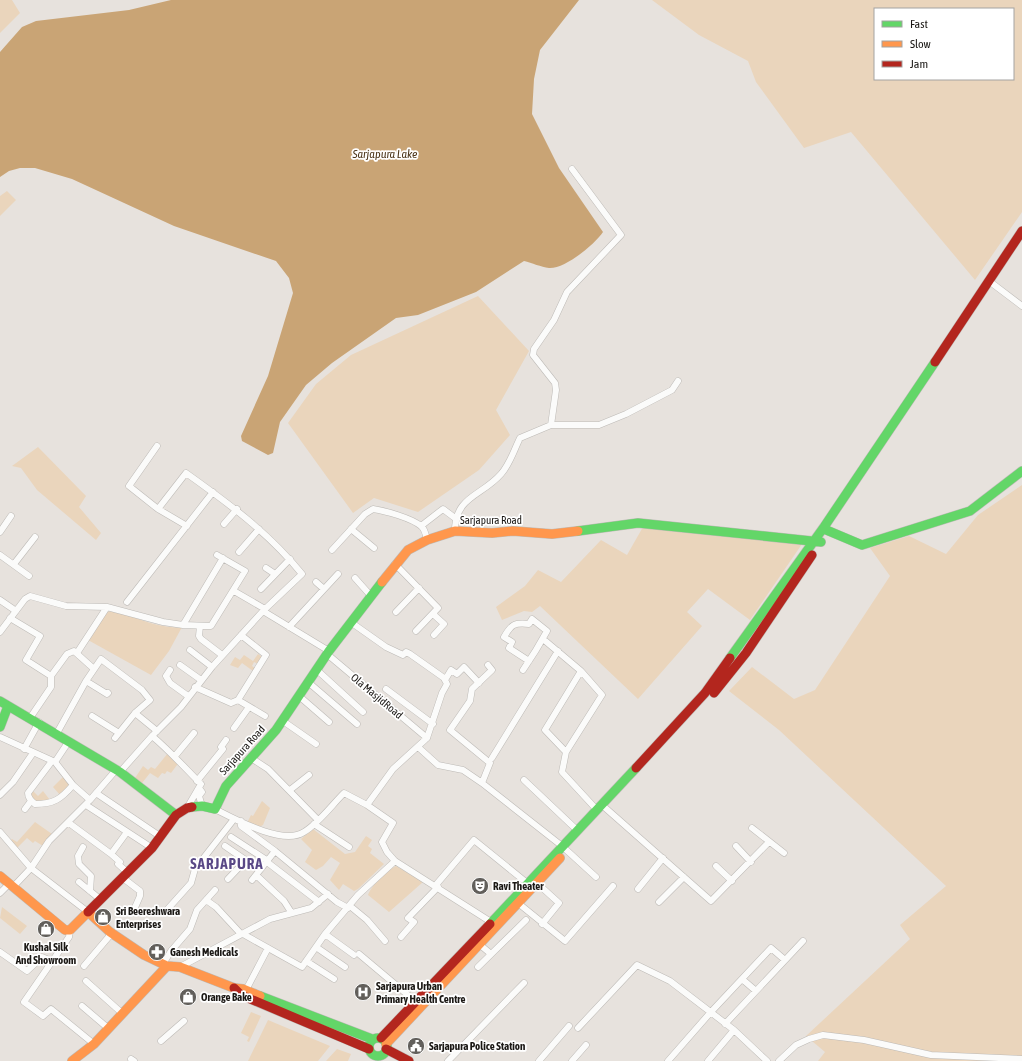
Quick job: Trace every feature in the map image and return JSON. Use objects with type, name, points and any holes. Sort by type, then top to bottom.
[{"type":"main road","points":[[992,283],[1022,231]]},
{"type":"main road","points":[[382,1045],[479,944],[527,883],[564,849],[706,693],[826,530],[992,283],[1022,243]]},
{"type":"main road","points":[[826,530],[862,545],[970,511],[1022,471]]},
{"type":"main road","name":"Sarjapura Road","points":[[215,809],[226,786],[283,720],[328,652],[352,623],[395,564],[408,550],[427,540],[455,531],[492,533],[513,530],[552,534],[638,523],[738,532],[817,542]]},
{"type":"main road","points":[[0,701],[57,733],[118,771],[176,815]]},
{"type":"main road","points":[[0,727],[8,706]]},
{"type":"main road","points":[[0,876],[65,930],[70,930],[152,848],[176,815],[188,808],[202,806],[215,809]]},
{"type":"main road","points":[[88,912],[112,933],[144,955],[165,965],[180,967],[234,988],[246,990],[312,1021],[369,1050],[375,1055],[416,1001],[490,922],[518,903],[537,883],[578,830],[602,808]]},
{"type":"main road","points":[[72,1061],[94,1044],[109,1029],[165,965]]},
{"type":"main road","points":[[234,988],[241,995],[382,1045],[409,1061]]},
{"type":"main road","points":[[369,1050],[369,1044],[382,1045],[398,1061]]},
{"type":"street","points":[[551,425],[556,390],[555,383],[533,355],[534,349],[554,320],[567,292],[621,236],[572,168]]},
{"type":"street","points":[[992,283],[1022,306]]},
{"type":"street","points":[[455,531],[455,518],[464,504],[500,475],[520,438],[551,425],[598,425],[626,414],[672,390],[678,381]]},
{"type":"street","points":[[157,446],[129,486],[158,509],[187,526]]},
{"type":"street","points":[[0,893],[31,868],[49,841],[69,823],[96,793],[181,707],[195,687],[241,635],[264,610],[302,574],[277,544],[237,509],[186,473],[158,509]]},
{"type":"street","points":[[127,602],[213,492]]},
{"type":"street","points":[[224,524],[237,509]]},
{"type":"street","points":[[332,550],[365,514],[374,509],[390,513],[421,526],[426,532],[427,540]]},
{"type":"street","points":[[421,526],[443,509],[455,518]]},
{"type":"street","points":[[0,532],[11,516]]},
{"type":"street","points":[[239,552],[259,529]]},
{"type":"street","points":[[351,529],[374,548]]},
{"type":"street","points":[[14,564],[35,537]]},
{"type":"street","points":[[0,555],[29,576]]},
{"type":"street","points":[[0,632],[25,599],[30,596],[66,606],[107,607],[163,622],[183,625],[211,626],[245,571],[217,555]]},
{"type":"street","points":[[183,625],[223,558]]},
{"type":"street","points":[[261,589],[290,559]]},
{"type":"street","points":[[395,564],[438,608],[416,631]]},
{"type":"street","points":[[266,568],[275,574]]},
{"type":"street","points":[[289,627],[338,574]]},
{"type":"street","points":[[355,578],[371,596]]},
{"type":"street","points":[[316,582],[324,589]]},
{"type":"street","points":[[396,612],[419,588]]},
{"type":"street","name":"Ola MasjidRoad","points":[[234,590],[328,652],[427,738]]},
{"type":"street","points":[[0,600],[16,611]]},
{"type":"street","points":[[77,653],[107,607]]},
{"type":"street","points":[[433,614],[444,624],[434,635]]},
{"type":"street","points":[[10,618],[40,636],[26,660],[51,676]]},
{"type":"street","points":[[523,670],[529,661],[543,639],[547,631],[532,619],[529,624],[517,623],[511,626],[504,637],[512,642],[508,648],[529,661]]},
{"type":"street","points":[[352,623],[386,647],[403,655],[406,652],[410,654],[445,680],[447,684],[442,693],[433,724],[427,738],[393,769],[367,805]]},
{"type":"street","points":[[200,626],[199,636],[201,639],[222,656]]},
{"type":"street","points":[[195,687],[231,703],[238,700],[266,655],[241,635]]},
{"type":"street","points":[[543,639],[581,671],[602,695],[566,752],[562,772],[602,808],[663,858],[711,901],[770,842]]},
{"type":"street","points":[[190,650],[212,667]]},
{"type":"street","points":[[24,749],[34,720],[51,687],[51,676],[67,654],[74,651],[94,669]]},
{"type":"street","points":[[492,758],[558,651]]},
{"type":"street","points":[[57,733],[101,659],[142,690],[150,700],[135,713],[117,736],[92,716]]},
{"type":"street","points":[[180,665],[201,680]]},
{"type":"street","points":[[482,783],[490,763],[450,730],[470,701],[472,689],[492,670],[488,665]]},
{"type":"street","points":[[445,680],[451,670],[458,674],[464,667],[479,682]]},
{"type":"street","points":[[170,670],[166,676],[168,681],[188,696]]},
{"type":"street","points":[[317,670],[363,712]]},
{"type":"street","points":[[566,752],[545,730],[581,671]]},
{"type":"street","points":[[86,682],[107,694],[108,693]]},
{"type":"street","points":[[308,682],[357,724]]},
{"type":"street","points":[[386,689],[433,724]]},
{"type":"street","points":[[299,696],[329,722]]},
{"type":"street","points":[[238,700],[265,716]]},
{"type":"street","points":[[234,728],[249,707]]},
{"type":"street","points":[[135,713],[175,756],[184,768],[201,784],[188,808]]},
{"type":"street","points":[[283,720],[316,744]]},
{"type":"street","points":[[175,756],[194,733]]},
{"type":"street","points":[[0,737],[54,762],[88,802],[127,832],[152,848]]},
{"type":"street","points":[[197,781],[223,749],[221,747],[226,740]]},
{"type":"street","points":[[70,741],[28,793],[28,797],[35,804],[47,804],[62,798],[73,785]]},
{"type":"street","points":[[418,747],[438,765],[463,770],[482,783],[564,849],[596,877]]},
{"type":"street","points":[[0,795],[13,782],[33,753]]},
{"type":"street","points":[[251,758],[268,769],[290,790],[316,822],[349,847]]},
{"type":"street","points":[[290,790],[309,775]]},
{"type":"street","points":[[524,780],[578,830]]},
{"type":"street","points":[[199,788],[202,792],[199,796],[202,806]]},
{"type":"street","points":[[96,793],[161,837]]},
{"type":"street","points":[[215,809],[234,819],[274,835],[292,836],[304,833],[344,793],[367,805],[393,823],[382,842],[387,852],[395,861],[490,922]]},
{"type":"street","points":[[25,809],[31,801]]},
{"type":"street","points":[[165,912],[191,883],[195,869],[234,819]]},
{"type":"street","points":[[241,821],[241,826],[275,851],[328,894],[367,920],[385,941]]},
{"type":"street","points":[[69,823],[120,862],[118,864],[125,875],[140,891],[140,896],[133,912]]},
{"type":"street","points":[[752,828],[784,853]]},
{"type":"street","points":[[0,832],[31,868],[88,912]]},
{"type":"street","points":[[111,854],[127,832]]},
{"type":"street","points":[[231,837],[267,861],[320,902]]},
{"type":"street","points":[[402,937],[414,922],[408,918],[474,840],[527,883]]},
{"type":"street","points":[[225,846],[246,860],[256,875],[284,901],[290,912]]},
{"type":"street","points":[[736,846],[751,862]]},
{"type":"street","points":[[83,847],[78,856],[79,864],[91,876],[90,891]]},
{"type":"street","points":[[256,875],[275,851]]},
{"type":"street","points":[[638,889],[663,858]]},
{"type":"street","points":[[228,879],[246,860]]},
{"type":"street","points":[[206,900],[216,907],[242,934],[302,967],[325,934],[358,896],[395,861]]},
{"type":"street","points":[[716,866],[732,881]]},
{"type":"street","points":[[659,902],[684,877]]},
{"type":"street","points":[[79,882],[101,900]]},
{"type":"street","points":[[537,883],[559,903],[542,924]]},
{"type":"street","points":[[518,903],[542,924],[565,941],[612,886]]},
{"type":"street","points":[[165,965],[171,952],[190,930],[197,910],[214,890]]},
{"type":"street","points":[[180,967],[270,919],[290,912],[311,908],[328,894]]},
{"type":"street","points":[[478,967],[526,920]]},
{"type":"street","points":[[70,930],[69,937],[24,1002],[43,1016],[51,1010],[94,1044]]},
{"type":"street","points":[[84,966],[112,933]]},
{"type":"street","points":[[325,934],[357,955],[416,1001]]},
{"type":"street","points":[[726,1024],[803,941]]},
{"type":"street","points":[[479,944],[491,954]]},
{"type":"street","points":[[316,947],[345,967]]},
{"type":"street","points":[[246,990],[268,948]]},
{"type":"street","points":[[668,1061],[710,1013],[771,948],[785,960]]},
{"type":"street","points":[[0,952],[27,971],[42,957],[51,961]]},
{"type":"street","points":[[306,961],[334,979]]},
{"type":"street","points":[[578,1028],[636,965],[670,981],[734,1030],[767,1061]]},
{"type":"street","points":[[742,979],[756,991]]},
{"type":"street","points":[[86,981],[123,1014]]},
{"type":"street","points":[[448,1061],[524,983]]},
{"type":"street","points":[[82,1006],[109,1029]]},
{"type":"street","points":[[161,1041],[184,1021]]},
{"type":"street","points":[[539,1061],[569,1026]]},
{"type":"street","points":[[708,1061],[734,1030]]},
{"type":"street","points":[[779,1061],[796,1046],[809,1039],[823,1035],[864,1040],[931,1055],[1022,1059]]},
{"type":"street","points":[[572,1061],[586,1045]]},
{"type":"shaded area","points":[[0,0],[12,0],[20,13],[0,33]]},
{"type":"shaded area","points":[[652,0],[1022,0],[1022,212],[975,280],[851,132],[804,148],[756,82],[748,61],[699,35]]},
{"type":"shaded area","points":[[7,191],[16,200],[0,216],[0,196]]},
{"type":"shaded area","points":[[478,296],[529,351],[496,410],[510,435],[479,470],[418,512],[374,498],[353,513],[288,423],[316,384],[351,355]]},
{"type":"shaded area","points":[[38,447],[86,496],[79,507],[101,533],[96,540],[37,490],[21,468],[12,466]]},
{"type":"shaded area","points":[[1022,485],[1022,1061],[818,1061],[825,1052],[806,1036],[910,939],[900,925],[946,886],[779,730],[729,691],[752,667],[794,699],[815,690],[890,576],[870,548],[909,536],[946,554],[978,515]]},
{"type":"shaded area","points":[[643,527],[802,544],[750,620],[708,589],[687,612],[702,626],[638,699],[540,606],[532,612],[524,611],[502,620],[496,607],[525,586],[538,570],[561,582],[601,540],[627,555]]},
{"type":"shaded area","points":[[111,611],[155,624],[182,627],[169,651],[151,675],[88,640],[107,612]]},
{"type":"shaded area","points":[[258,654],[262,657],[258,664],[254,662],[252,666],[255,668],[253,671],[242,663],[238,668],[230,665],[235,657],[240,660],[244,655],[253,661]]},
{"type":"shaded area","points":[[168,753],[179,765],[177,765],[171,773],[167,771],[165,774],[162,773],[158,778],[150,773],[142,783],[135,778],[143,766],[148,770],[151,767],[155,769]]},
{"type":"shaded area","points":[[63,777],[70,784],[60,795],[53,787]]},
{"type":"shaded area","points":[[32,790],[38,796],[43,791],[50,800],[35,803],[29,795]]},
{"type":"shaded area","points":[[262,801],[270,808],[263,825],[259,827],[247,823],[251,815],[253,816]]},
{"type":"shaded area","points":[[35,822],[52,834],[43,846],[35,841],[33,843],[27,838],[16,849],[10,841],[12,839],[17,842]]},
{"type":"shaded area","points":[[313,829],[345,854],[355,852],[366,836],[372,840],[368,846],[372,849],[370,853],[384,864],[358,889],[354,891],[343,884],[339,890],[330,880],[340,863],[331,857],[323,866],[316,870],[305,862],[312,850],[301,839]]},
{"type":"shaded area","points":[[396,866],[423,882],[389,912],[368,895],[380,879]]},
{"type":"shaded area","points":[[2,907],[27,926],[20,934],[0,918]]},
{"type":"shaded area","points":[[251,1012],[261,1016],[249,1042],[247,1041],[249,1037],[241,1033]]},
{"type":"shaded area","points":[[268,1020],[330,1046],[318,1061],[248,1061]]},
{"type":"shaded area","points":[[337,1049],[351,1054],[348,1061],[326,1061]]},
{"type":"water","name":"Sarjapura Lake","points":[[171,0],[579,0],[540,50],[534,79],[532,114],[559,168],[603,232],[579,255],[563,265],[549,268],[524,261],[476,292],[418,315],[396,318],[332,363],[306,385],[280,422],[273,453],[268,455],[242,441],[241,436],[268,376],[293,293],[289,278],[276,261],[174,226],[72,179],[35,168],[20,168],[9,171],[0,177],[0,52],[22,27],[36,21],[129,10]]},
{"type":"traffic: fast","points":[[730,658],[824,527],[935,362]]},
{"type":"traffic: fast","points":[[824,529],[862,545],[970,511],[1022,471]]},
{"type":"traffic: fast","points":[[578,531],[638,523],[821,542]]},
{"type":"traffic: fast","points":[[192,807],[202,806],[215,809],[226,786],[276,730],[329,651],[382,582]]},
{"type":"traffic: fast","points":[[0,701],[120,772],[176,815]]},
{"type":"traffic: fast","points":[[0,727],[8,706]]},
{"type":"traffic: fast","points":[[490,924],[636,768]]},
{"type":"traffic: fast","points":[[260,996],[372,1039]]},
{"type":"traffic: fast","points":[[378,1038],[384,1041],[387,1047],[384,1053],[378,1056],[372,1053],[369,1047],[372,1041],[378,1038]]},
{"type":"traffic: slow","points":[[382,582],[408,550],[427,540],[455,531],[492,533],[513,531],[552,534],[578,531]]},
{"type":"traffic: slow","points":[[386,1044],[560,858]]},
{"type":"traffic: slow","points":[[0,876],[65,930],[70,930],[88,912],[110,932],[144,955],[167,966],[180,967],[234,988],[243,989],[260,996]]},
{"type":"traffic: slow","points":[[72,1061],[94,1044],[167,966]]},
{"type":"traffic: jam","points":[[935,362],[1022,231]]},
{"type":"traffic: jam","points":[[714,693],[746,653],[812,555]]},
{"type":"traffic: jam","points":[[636,768],[705,693],[730,658]]},
{"type":"traffic: jam","points":[[88,912],[152,848],[176,815],[187,808],[192,807]]},
{"type":"traffic: jam","points":[[381,1038],[490,924]]},
{"type":"traffic: jam","points":[[234,988],[241,995],[369,1049]]},
{"type":"traffic: jam","points":[[386,1049],[409,1061]]},
{"type":"place","name":"Ravi Theater","points":[[480,886]]},
{"type":"place","name":"Sri Beereshwara Enterprises","points":[[103,917]]},
{"type":"place","name":"Kushal Silk And Showroom","points":[[46,929]]},
{"type":"place","name":"Ganesh Medicals","points":[[157,952]]},
{"type":"place","name":"Sarjapura Urban Primary Health Centre","points":[[363,992]]},
{"type":"place","name":"Orange Bake","points":[[188,997]]},
{"type":"place","name":"Sarjapura Police Station","points":[[416,1046]]},
{"type":"district","name":"SARJAPURA","points":[[227,863]]}]
